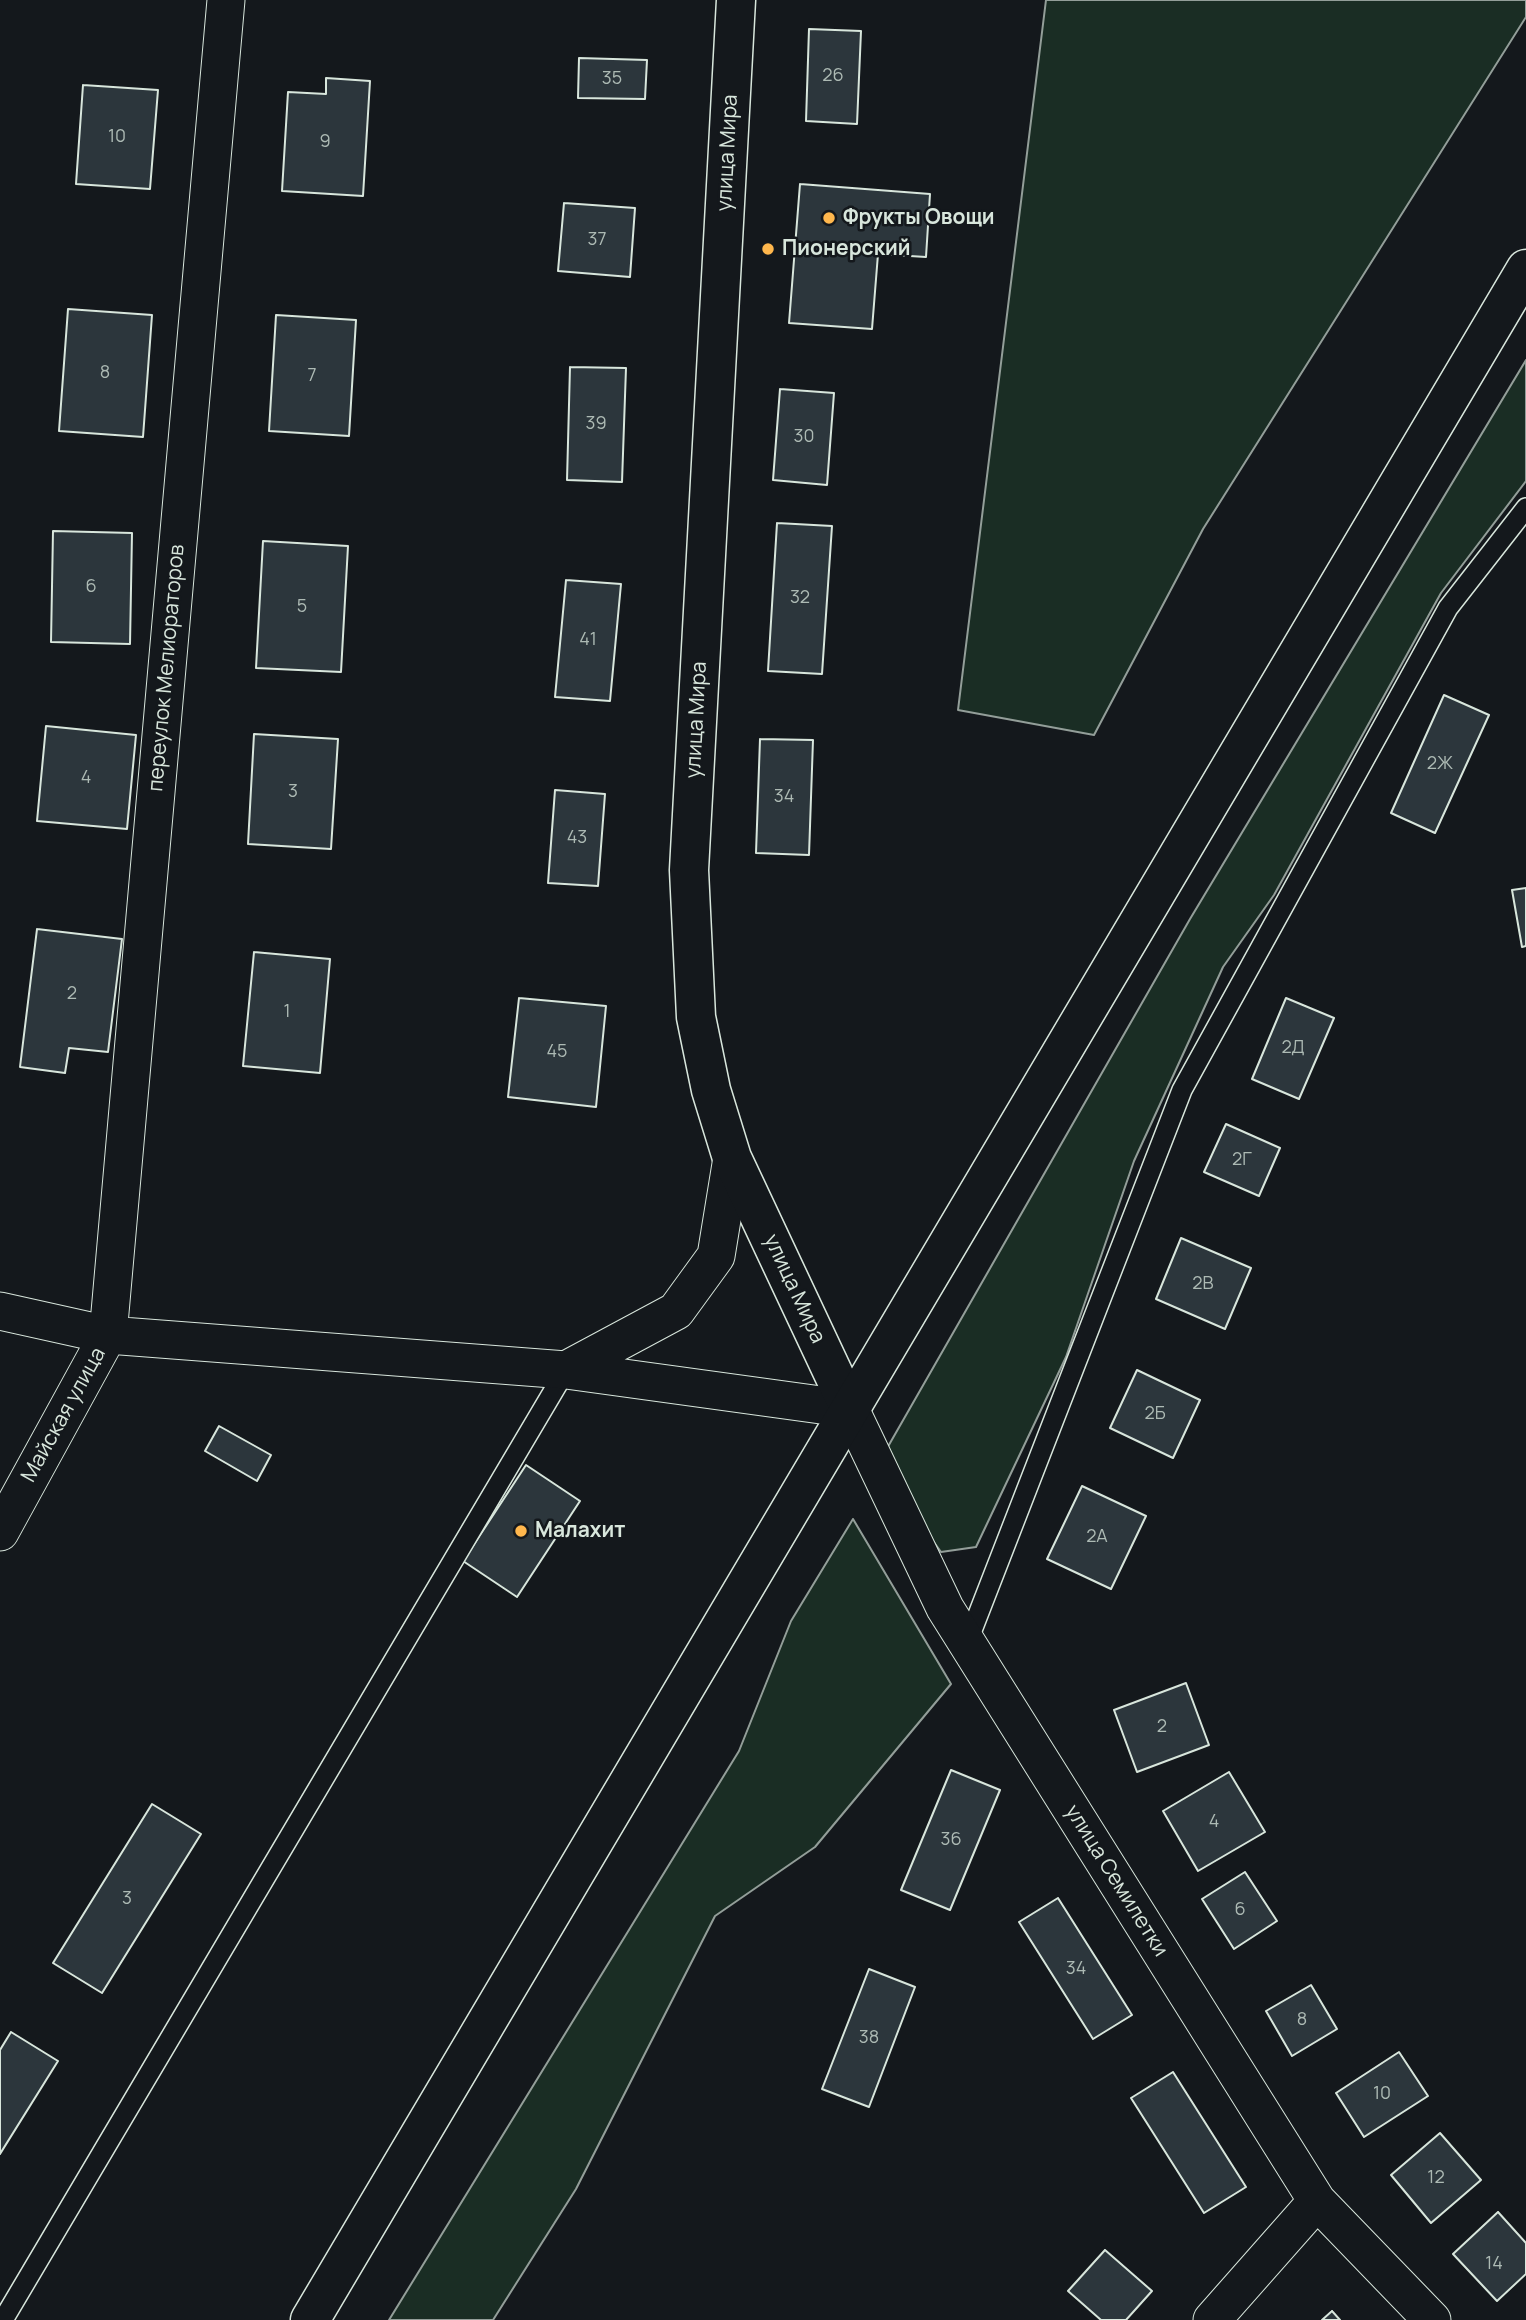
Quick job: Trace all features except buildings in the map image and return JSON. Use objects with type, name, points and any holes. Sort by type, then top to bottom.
[{"type":"main road","name":"улица Мира","points":[[736,0],[689,870],[696,1017],[711,1090],[732,1158],[850,1409]]},
{"type":"main road","points":[[310,2320],[1526,269]]},
{"type":"street","name":"переулок Мелиораторов","points":[[108,1335],[226,0]]},
{"type":"street","points":[[566,1370],[676,1311],[716,1256],[732,1158]]},
{"type":"street","points":[[0,1311],[108,1335],[566,1370],[850,1409]]},
{"type":"street","name":"Майская улица","points":[[0,1532],[108,1335]]},
{"type":"street","name":"улица Семилетки","points":[[850,1409],[945,1608],[1317,2201],[1432,2320]]},
{"type":"street","points":[[1212,2320],[1317,2201]]},
{"type":"lane","points":[[967,1643],[1182,1090],[1448,608],[1526,508]]},
{"type":"lane","points":[[3,2320],[566,1370]]},
{"type":"green space","points":[[1046,0],[1526,0],[1526,17],[1203,529],[1094,735],[958,710]]},
{"type":"green space","points":[[1526,360],[1526,481],[1441,593],[1274,895],[1223,967],[1134,1161],[1066,1357],[976,1547],[941,1552],[878,1464],[1190,919]]},
{"type":"green space","points":[[853,1519],[951,1684],[815,1847],[715,1916],[576,2189],[493,2320],[389,2320],[739,1751],[791,1621]]},
{"type":"place","name":"Фрукты Овощи","points":[[829,218]]},
{"type":"place","name":"Пионерский","points":[[768,249]]},
{"type":"place","name":"Малахит","points":[[521,1531]]}]
